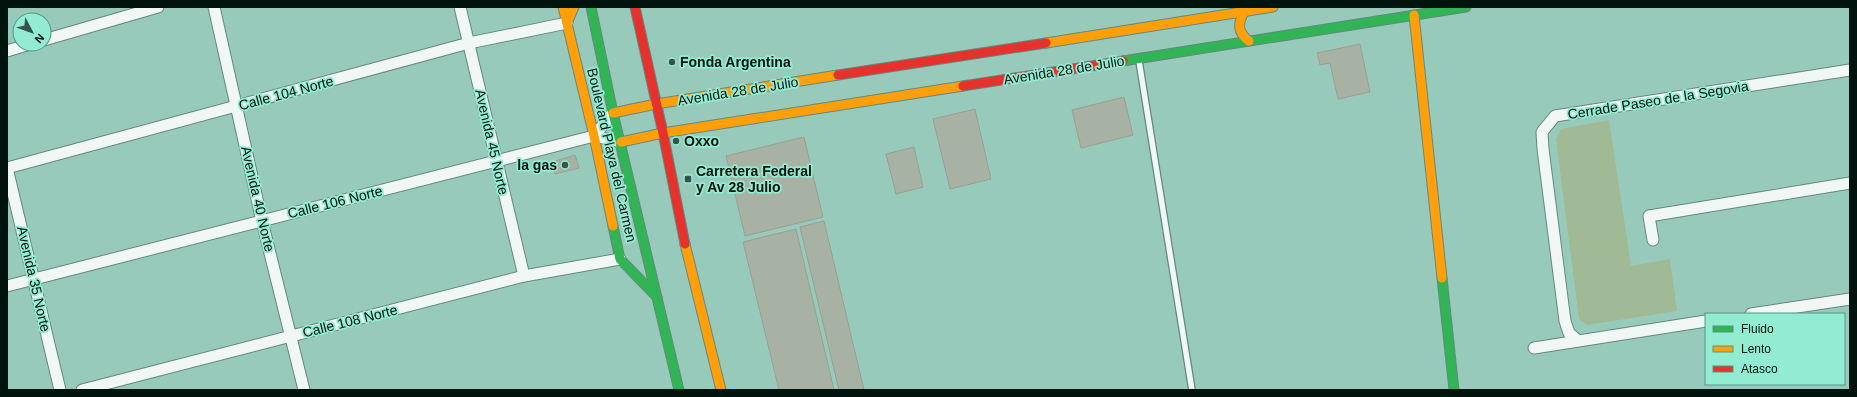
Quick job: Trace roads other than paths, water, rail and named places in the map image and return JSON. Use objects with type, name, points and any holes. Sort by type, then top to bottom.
[{"type":"main road","name":"Boulevard Playa del Carmen","points":[[562,7],[594,136],[620,259],[656,296]]},
{"type":"main road","points":[[567,23],[574,7]]},
{"type":"main road","points":[[590,7],[679,390]]},
{"type":"main road","points":[[635,7],[663,133],[685,244],[721,390]]},
{"type":"main road","name":"Avenida 28 de Julio","points":[[614,113],[656,104],[1272,7]]},
{"type":"main road","name":"Avenida 28 de Julio","points":[[663,133],[1466,7]]},
{"type":"main road","points":[[1244,12],[1240,17],[1238,27],[1244,37],[1249,41]]},
{"type":"main road","points":[[1414,15],[1454,390]]},
{"type":"main road","name":"Calle 106 Norte","points":[[621,142],[663,133]]},
{"type":"street","points":[[52,38],[158,7]]},
{"type":"street","name":"Avenida 40 Norte","points":[[214,7],[262,221],[292,336],[304,390]]},
{"type":"street","name":"Avenida 45 Norte","points":[[460,7],[524,276]]},
{"type":"street","name":"Calle 104 Norte","points":[[7,168],[469,43],[567,23]]},
{"type":"street","name":"Cerrade Paseo de la Segovia","points":[[1577,340],[1569,333],[1565,321],[1543,149],[1542,132],[1555,116],[1850,70]]},
{"type":"street","points":[[594,136],[614,113]]},
{"type":"street","name":"Calle 106 Norte","points":[[7,286],[594,136],[621,142]]},
{"type":"street","name":"Avenida 35 Norte","points":[[7,168],[60,390]]},
{"type":"street","points":[[1653,240],[1650,216],[1850,183]]},
{"type":"street","name":"Calle 108 Norte","points":[[82,390],[524,276],[620,259]]},
{"type":"street","points":[[1758,313],[1850,299]]},
{"type":"street","points":[[1534,348],[1577,340],[1705,321]]},
{"type":"lane","points":[[1139,58],[1192,390]]},
{"type":"place","name":"Fonda Argentina","points":[[672,62]]},
{"type":"place","name":"Oxxo","points":[[676,141]]},
{"type":"place","name":"la gas","points":[[565,165]]},
{"type":"place","name":"Carretera Federal y Av 28 Julio","points":[[688,179]]}]
